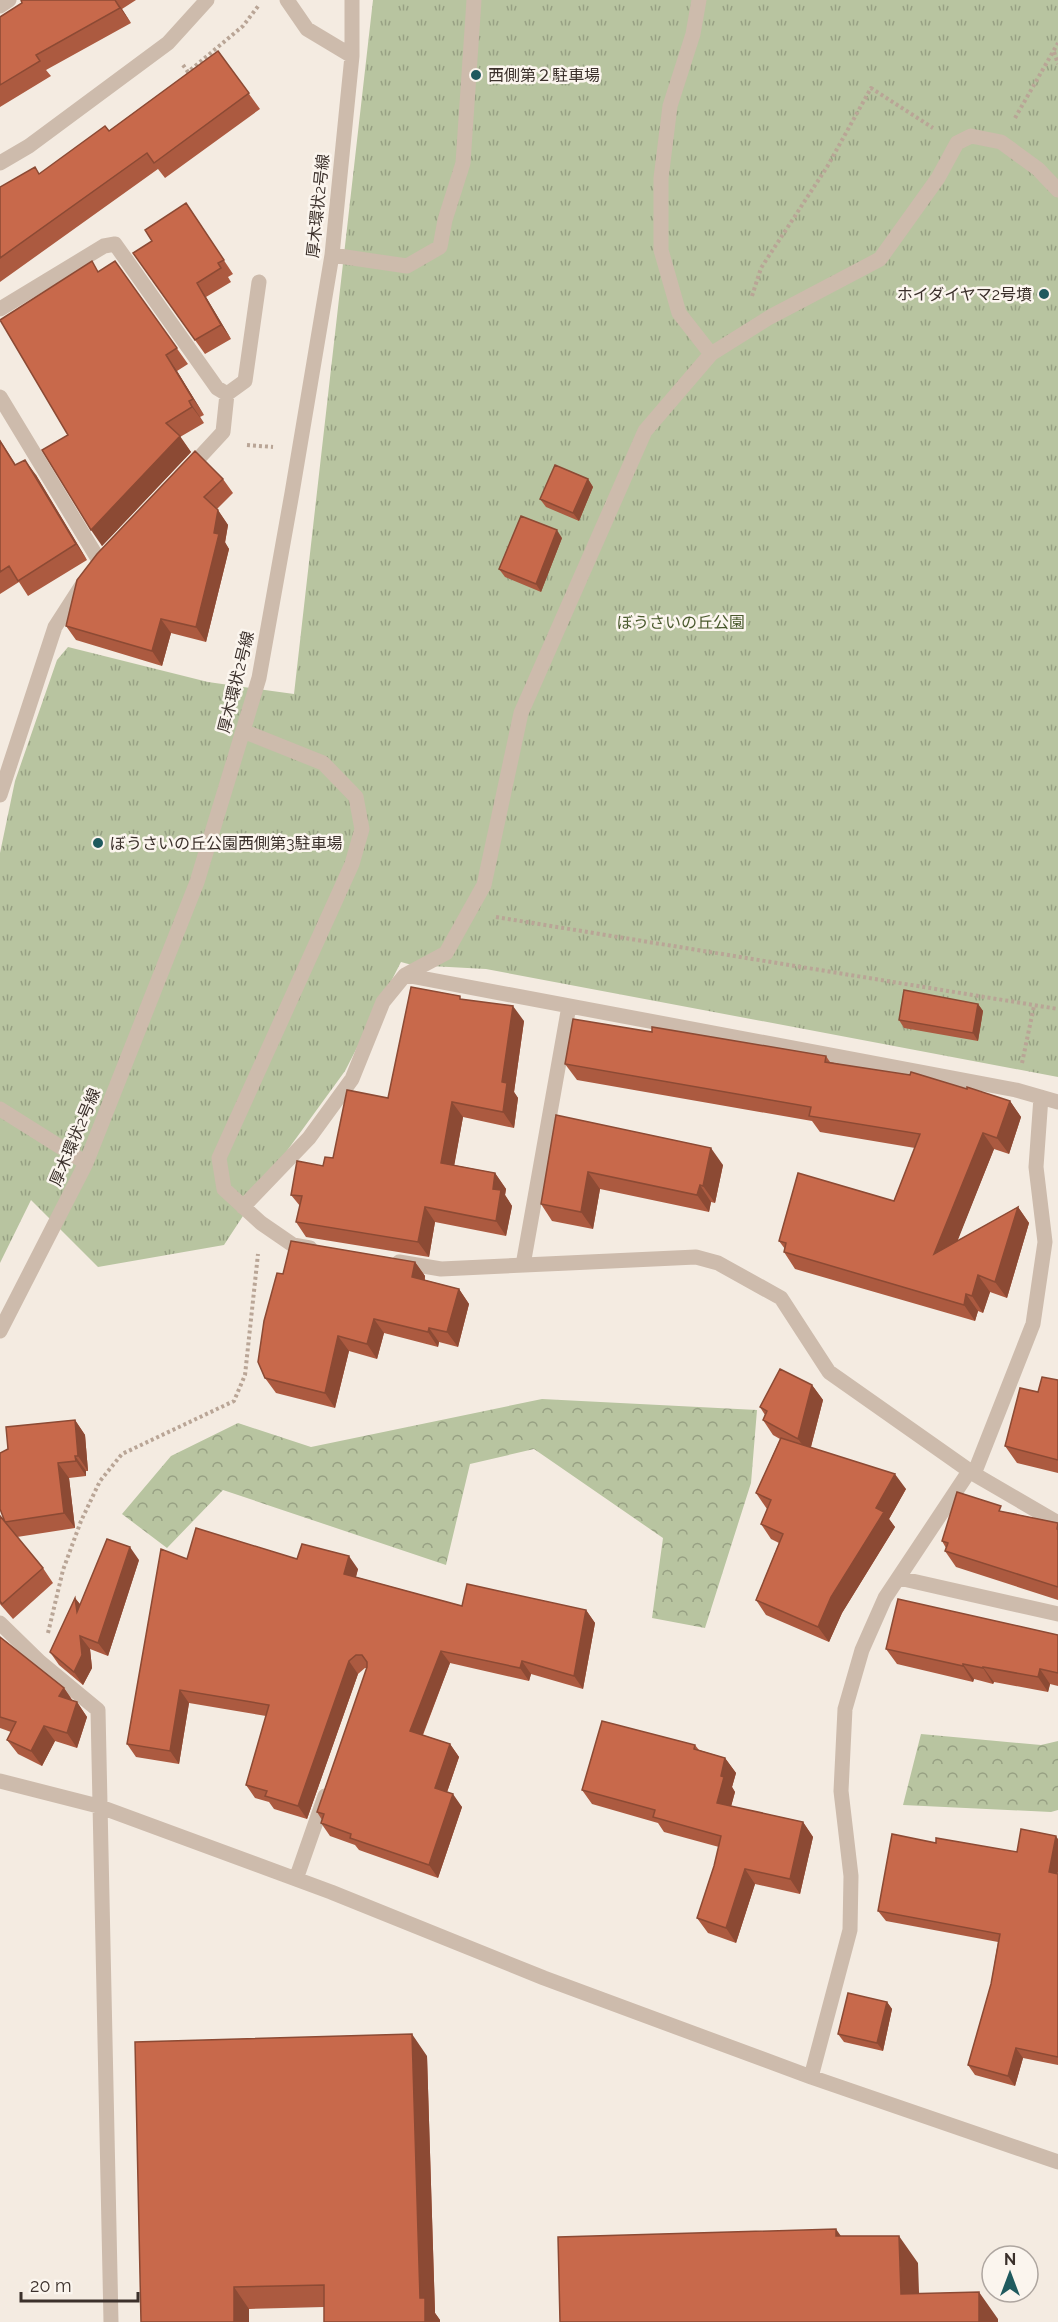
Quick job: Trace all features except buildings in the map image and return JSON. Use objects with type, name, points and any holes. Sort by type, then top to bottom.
[{"type":"street","points":[[0,6],[9,0]]},
{"type":"street","points":[[0,163],[29,146],[168,43],[207,0]]},
{"type":"street","points":[[287,0],[307,29],[352,56]]},
{"type":"street","name":"厚木環状2号線","points":[[0,1331],[86,1163],[197,882],[259,678],[332,255],[352,56],[352,0]]},
{"type":"street","points":[[332,255],[407,266],[440,247],[445,220],[463,163],[474,0]]},
{"type":"street","points":[[699,0],[693,33],[670,106],[661,178],[661,250],[679,313],[711,354]]},
{"type":"street","points":[[243,1207],[309,1138],[352,1079],[383,1002],[405,975],[446,953],[484,885],[521,713],[645,431],[711,354],[738,336],[880,259],[938,178],[957,143],[971,136],[1001,142],[1038,169],[1058,190]]},
{"type":"street","points":[[0,309],[104,246],[115,244],[217,388],[227,393]]},
{"type":"street","points":[[227,393],[245,381],[259,282]]},
{"type":"street","points":[[174,484],[223,432],[227,393]]},
{"type":"street","points":[[0,397],[105,558],[76,593],[55,627],[0,795]]},
{"type":"street","points":[[243,731],[323,763],[356,797],[362,829],[352,864],[219,1158],[224,1189],[261,1223],[293,1245],[327,1250]]},
{"type":"street","points":[[405,975],[1016,1090],[1058,1102]]},
{"type":"street","points":[[523,1265],[569,1006]]},
{"type":"street","points":[[811,2077],[850,1930],[850,1876],[840,1791],[845,1710],[862,1650],[885,1598],[972,1472],[1033,1324],[1045,1242],[1036,1167],[1041,1097]]},
{"type":"street","points":[[0,1109],[86,1163]]},
{"type":"street","points":[[384,1260],[441,1269],[696,1257],[718,1263],[781,1298],[829,1372],[972,1472],[1058,1523]]},
{"type":"street","points":[[899,1578],[1058,1614]]},
{"type":"street","points":[[0,1623],[40,1662],[98,1710],[98,1806],[111,2322]]},
{"type":"street","points":[[296,1879],[331,1778]]},
{"type":"street","points":[[0,1781],[98,1806],[296,1879],[544,1978],[811,2077],[1058,2162]]},
{"type":"path","points":[[168,43],[188,72],[243,26],[263,0]]},
{"type":"path","points":[[1001,142],[1058,43]]},
{"type":"path","points":[[1054,52],[1058,64]]},
{"type":"path","points":[[738,336],[761,268],[827,167],[871,88],[957,143]]},
{"type":"path","points":[[223,432],[247,445],[300,450]]},
{"type":"path","points":[[469,913],[1058,1010]]},
{"type":"path","points":[[1016,1090],[1034,1006]]},
{"type":"path","points":[[40,1662],[63,1570],[81,1521],[100,1481],[122,1454],[234,1401],[245,1375],[261,1223]]},
{"type":"green space","name":"ぼうさいの丘公園","points":[[373,0],[1058,0],[1058,1077],[486,969],[412,965],[401,962],[345,1071],[273,1170],[224,1245],[98,1267],[31,1200],[0,1263],[0,853],[15,781],[57,660],[68,647],[208,682],[294,694]]},
{"type":"green space","points":[[542,1399],[757,1410],[751,1483],[705,1628],[652,1618],[663,1538],[534,1449],[470,1464],[446,1565],[223,1490],[167,1548],[122,1514],[171,1456],[238,1423],[311,1447]]},
{"type":"green space","points":[[921,1734],[1041,1745],[1058,1741],[1058,1810],[1051,1812],[903,1805]]},
{"type":"place","name":"西側第２駐車場","points":[[476,75]]},
{"type":"place","name":"ホイダイヤマ2号墳","points":[[1044,294]]},
{"type":"place","name":"ぼうさいの丘公園西側第3駐車場","points":[[98,843]]}]
